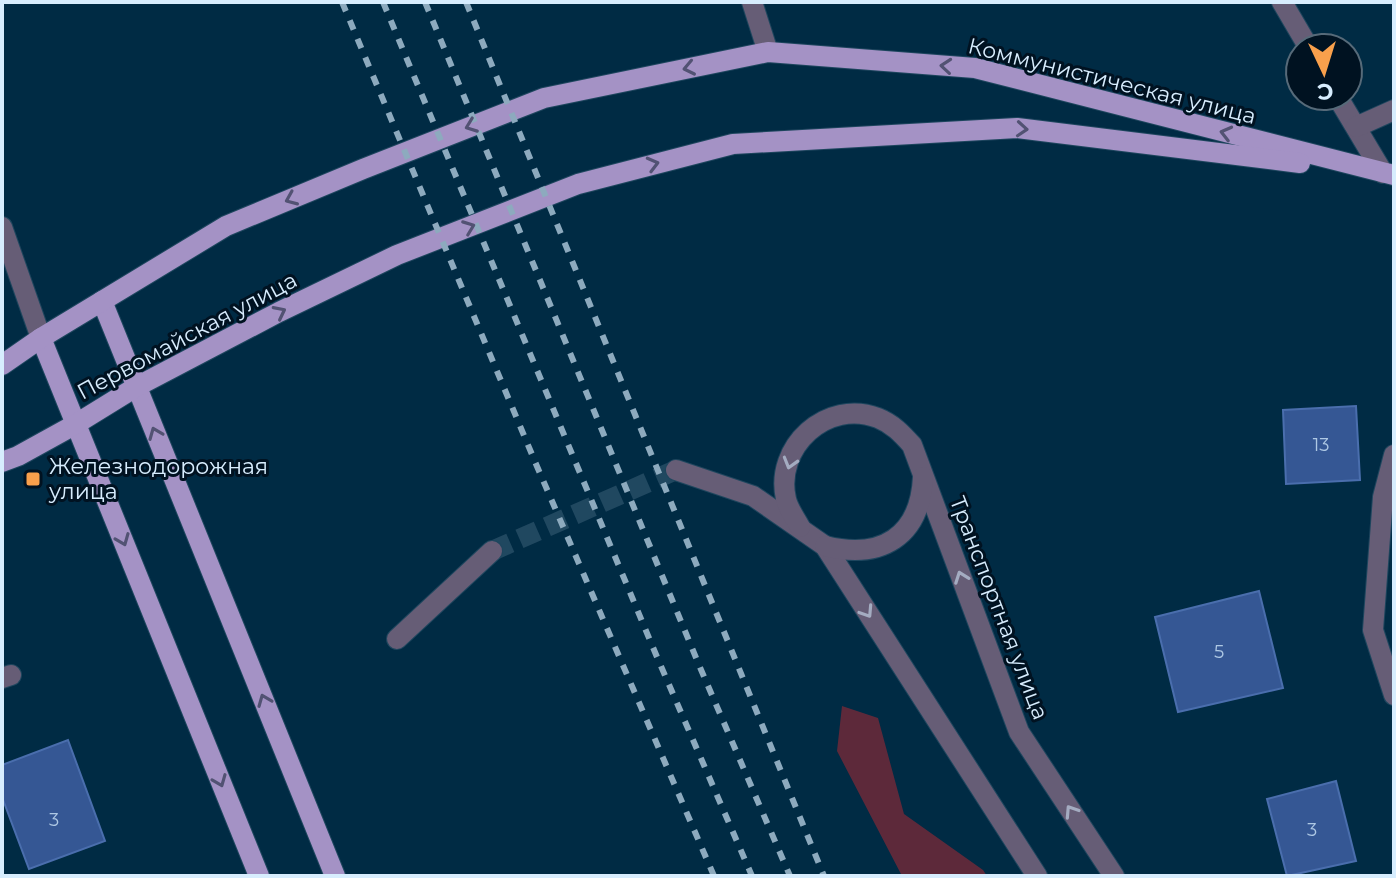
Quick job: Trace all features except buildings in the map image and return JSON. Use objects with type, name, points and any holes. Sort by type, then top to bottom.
[{"type":"main road","name":"Коммунистическая улица","points":[[102,301],[226,226],[544,98],[768,52],[975,68],[1389,174]]},
{"type":"main road","name":"Коммунистическая улица","points":[[397,255],[578,184],[733,144],[1017,128],[1389,174]]},
{"type":"main road","name":"Первомайская улица","points":[[2,462],[279,312],[397,255]]},
{"type":"main road","points":[[2,365],[102,301],[335,876]]},
{"type":"main road","points":[[41,338],[259,876]]},
{"type":"street","points":[[752,2],[768,52]]},
{"type":"street","points":[[1282,2],[1300,32]]},
{"type":"street","points":[[1356,127],[1394,110]]},
{"type":"street","points":[[1347,112],[1389,174]]},
{"type":"street","points":[[2,227],[41,338]]},
{"type":"street","name":"Транспортная улица","points":[[800,527],[786,500],[786,468],[790,455],[813,426],[835,416],[852,414],[876,417],[895,427],[912,445],[1019,732],[1114,876]]},
{"type":"street","points":[[1394,455],[1383,497],[1373,630],[1394,695]]},
{"type":"street","points":[[676,470],[753,496],[825,546],[1037,876]]},
{"type":"street","name":"Транспортная улица","points":[[825,546],[848,552],[873,550],[899,536],[915,516],[923,493],[924,476]]},
{"type":"street","points":[[397,639],[492,551]]},
{"type":"shaded area","points":[[842,706],[878,718],[904,814],[983,870],[987,876],[902,876],[837,751]]},
{"type":"tunnel","points":[[492,551],[676,470]]},
{"type":"railway","points":[[342,2],[536,464],[714,876]]},
{"type":"railway","points":[[383,2],[752,876]]},
{"type":"railway","points":[[425,2],[699,665],[790,876]]},
{"type":"railway","points":[[466,2],[824,876]]},
{"type":"place","name":"Железнодорожная улица","points":[[33,479]]}]
